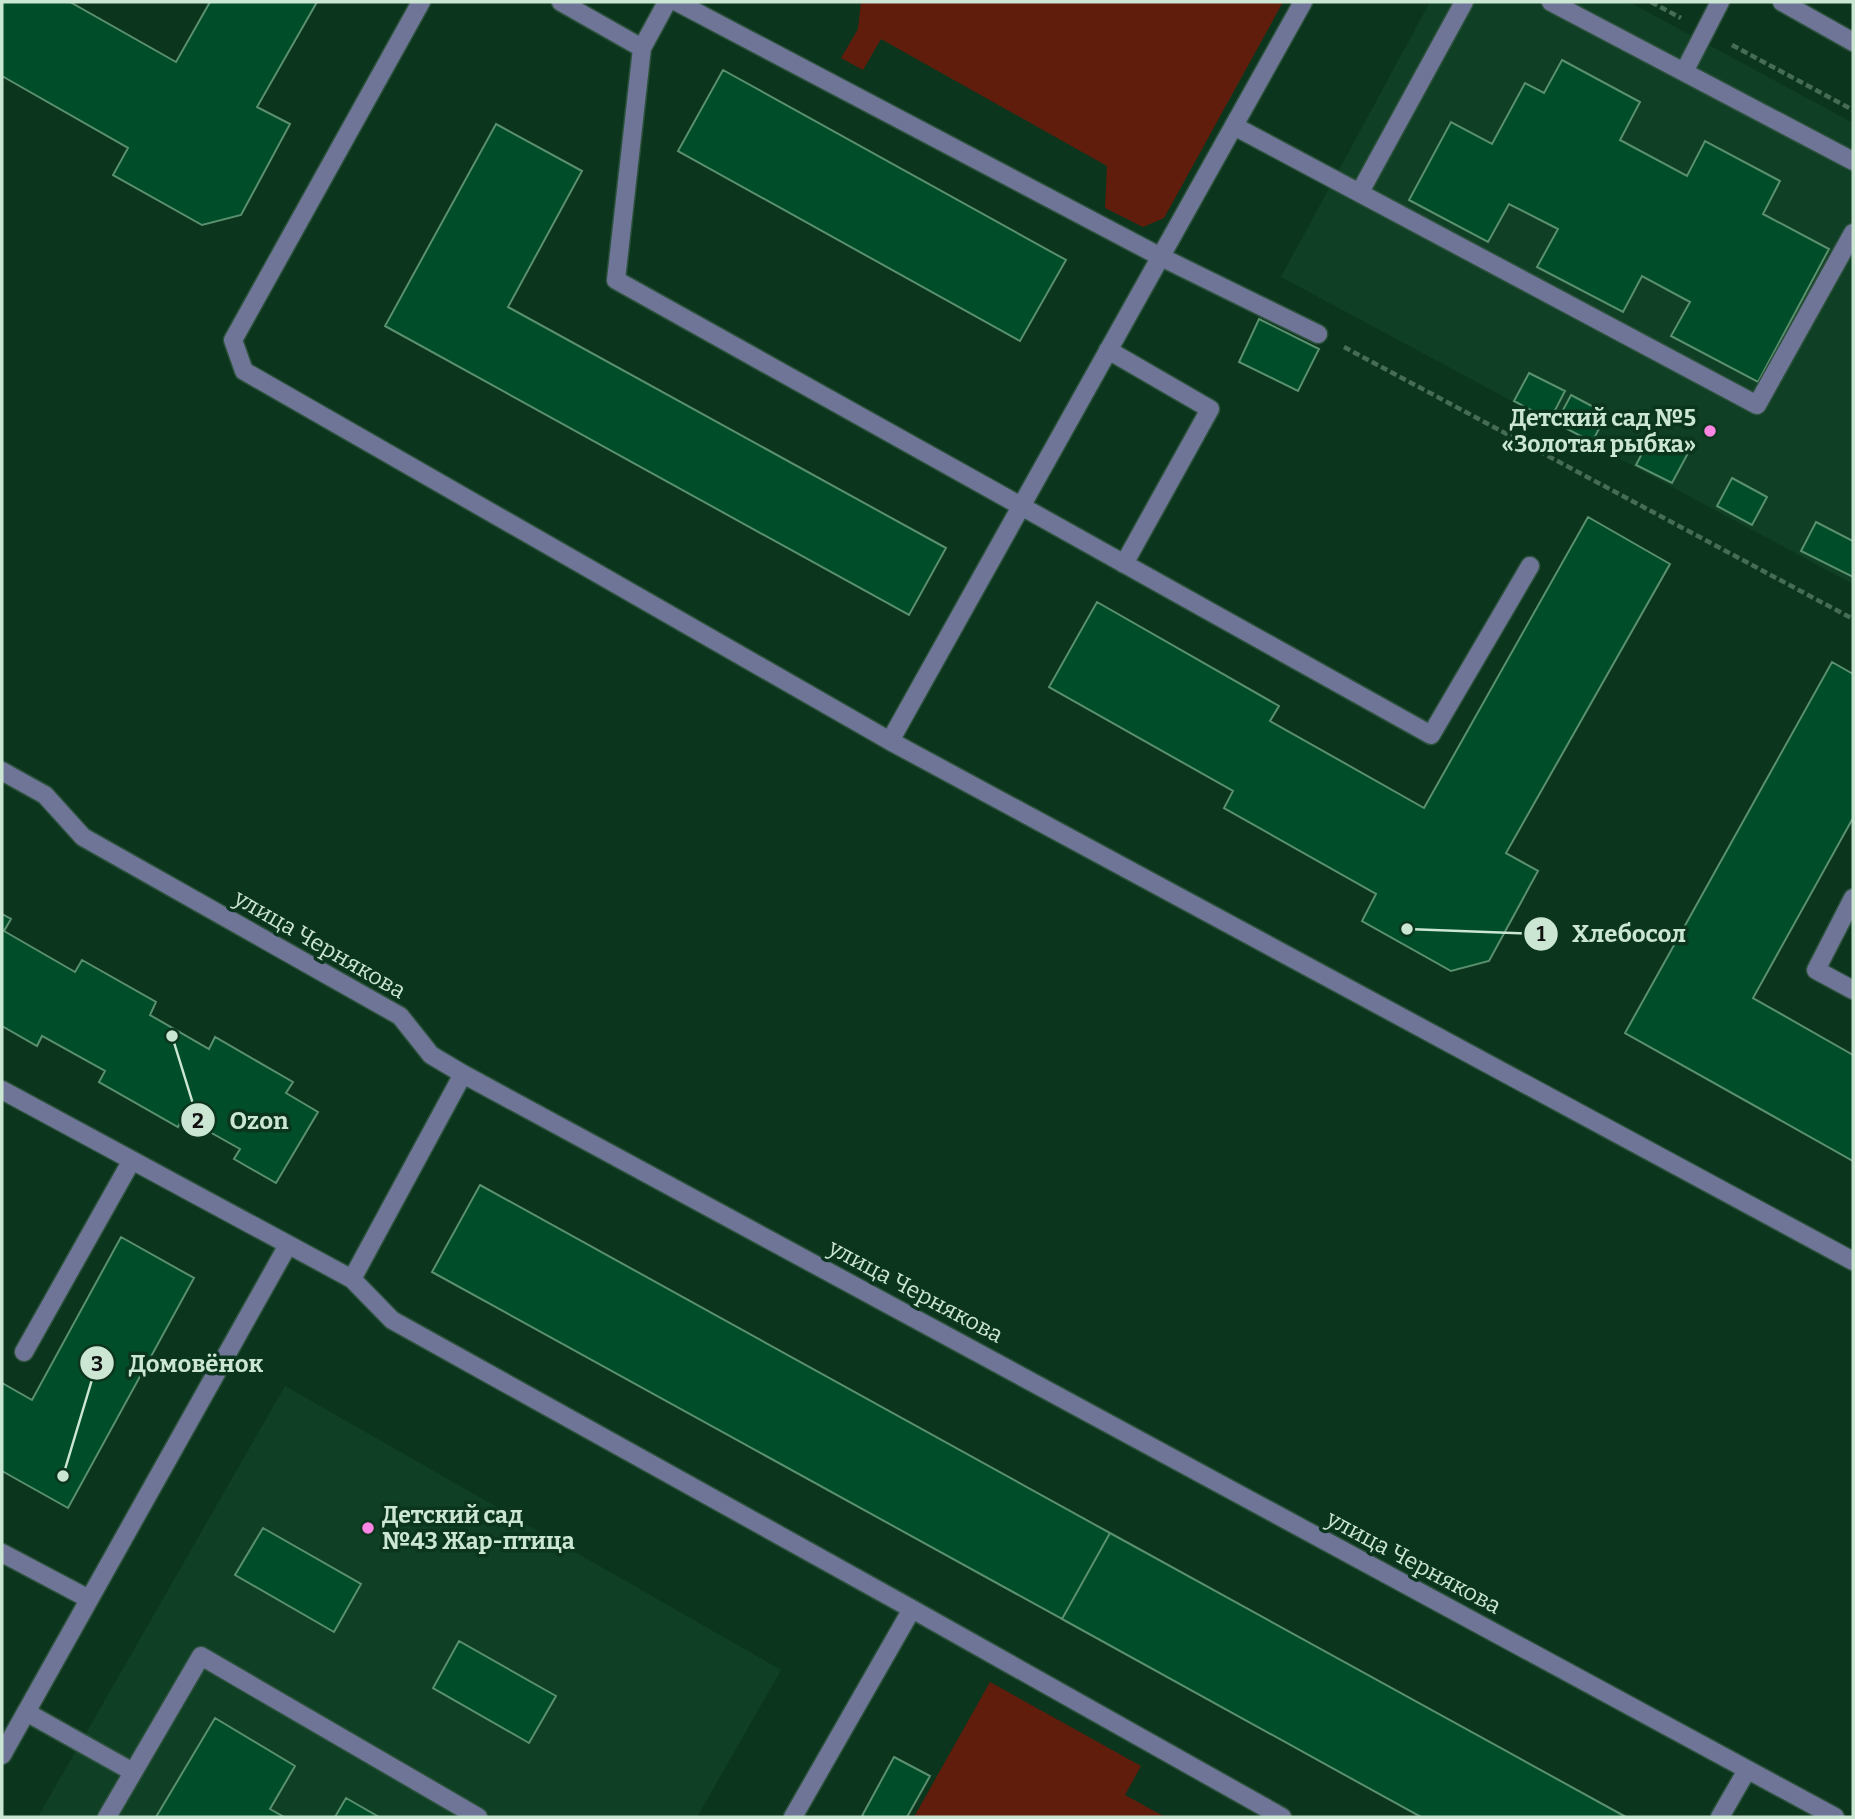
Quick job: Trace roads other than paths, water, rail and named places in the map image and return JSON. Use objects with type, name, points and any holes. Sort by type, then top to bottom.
[{"type":"street","points":[[421,2],[233,340],[244,371],[891,741],[1853,1261]]},
{"type":"street","points":[[561,2],[642,48]]},
{"type":"street","points":[[667,2],[642,48],[616,280],[1431,735],[1530,566]]},
{"type":"street","points":[[677,2],[1161,257],[1318,334]]},
{"type":"street","points":[[891,741],[1303,2]]},
{"type":"street","points":[[1360,192],[1464,2]]},
{"type":"street","points":[[1550,2],[1853,161]]},
{"type":"street","points":[[1684,72],[1720,2]]},
{"type":"street","points":[[1782,2],[1853,42]]},
{"type":"street","points":[[1234,126],[1757,405],[1853,233]]},
{"type":"street","points":[[1108,350],[1210,409],[1124,564]]},
{"type":"street","name":"улица Чернякова","points":[[2,771],[45,795],[83,837],[400,1016],[431,1055],[463,1074],[1835,1817]]},
{"type":"street","points":[[1853,898],[1816,970],[1853,990]]},
{"type":"street","points":[[352,1279],[463,1074]]},
{"type":"street","points":[[2,1090],[352,1279],[392,1320],[1282,1817]]},
{"type":"street","points":[[24,1352],[132,1160]]},
{"type":"street","points":[[2,1755],[288,1245]]},
{"type":"street","points":[[2,1553],[89,1599]]},
{"type":"street","points":[[793,1817],[912,1609]]},
{"type":"street","points":[[107,1817],[201,1656],[478,1817]]},
{"type":"street","points":[[26,1712],[134,1772]]},
{"type":"street","points":[[1720,1817],[1747,1770]]},
{"type":"place","name":"Детский сад №5 «Золотая рыбка»","points":[[1710,431]]},
{"type":"place","name":"Хлебосол","points":[[1407,929]]},
{"type":"place","name":"Ozon","points":[[172,1036]]},
{"type":"place","name":"Домовёнок","points":[[63,1476]]},
{"type":"place","name":"Детский сад №43 Жар-птица","points":[[368,1528]]}]
